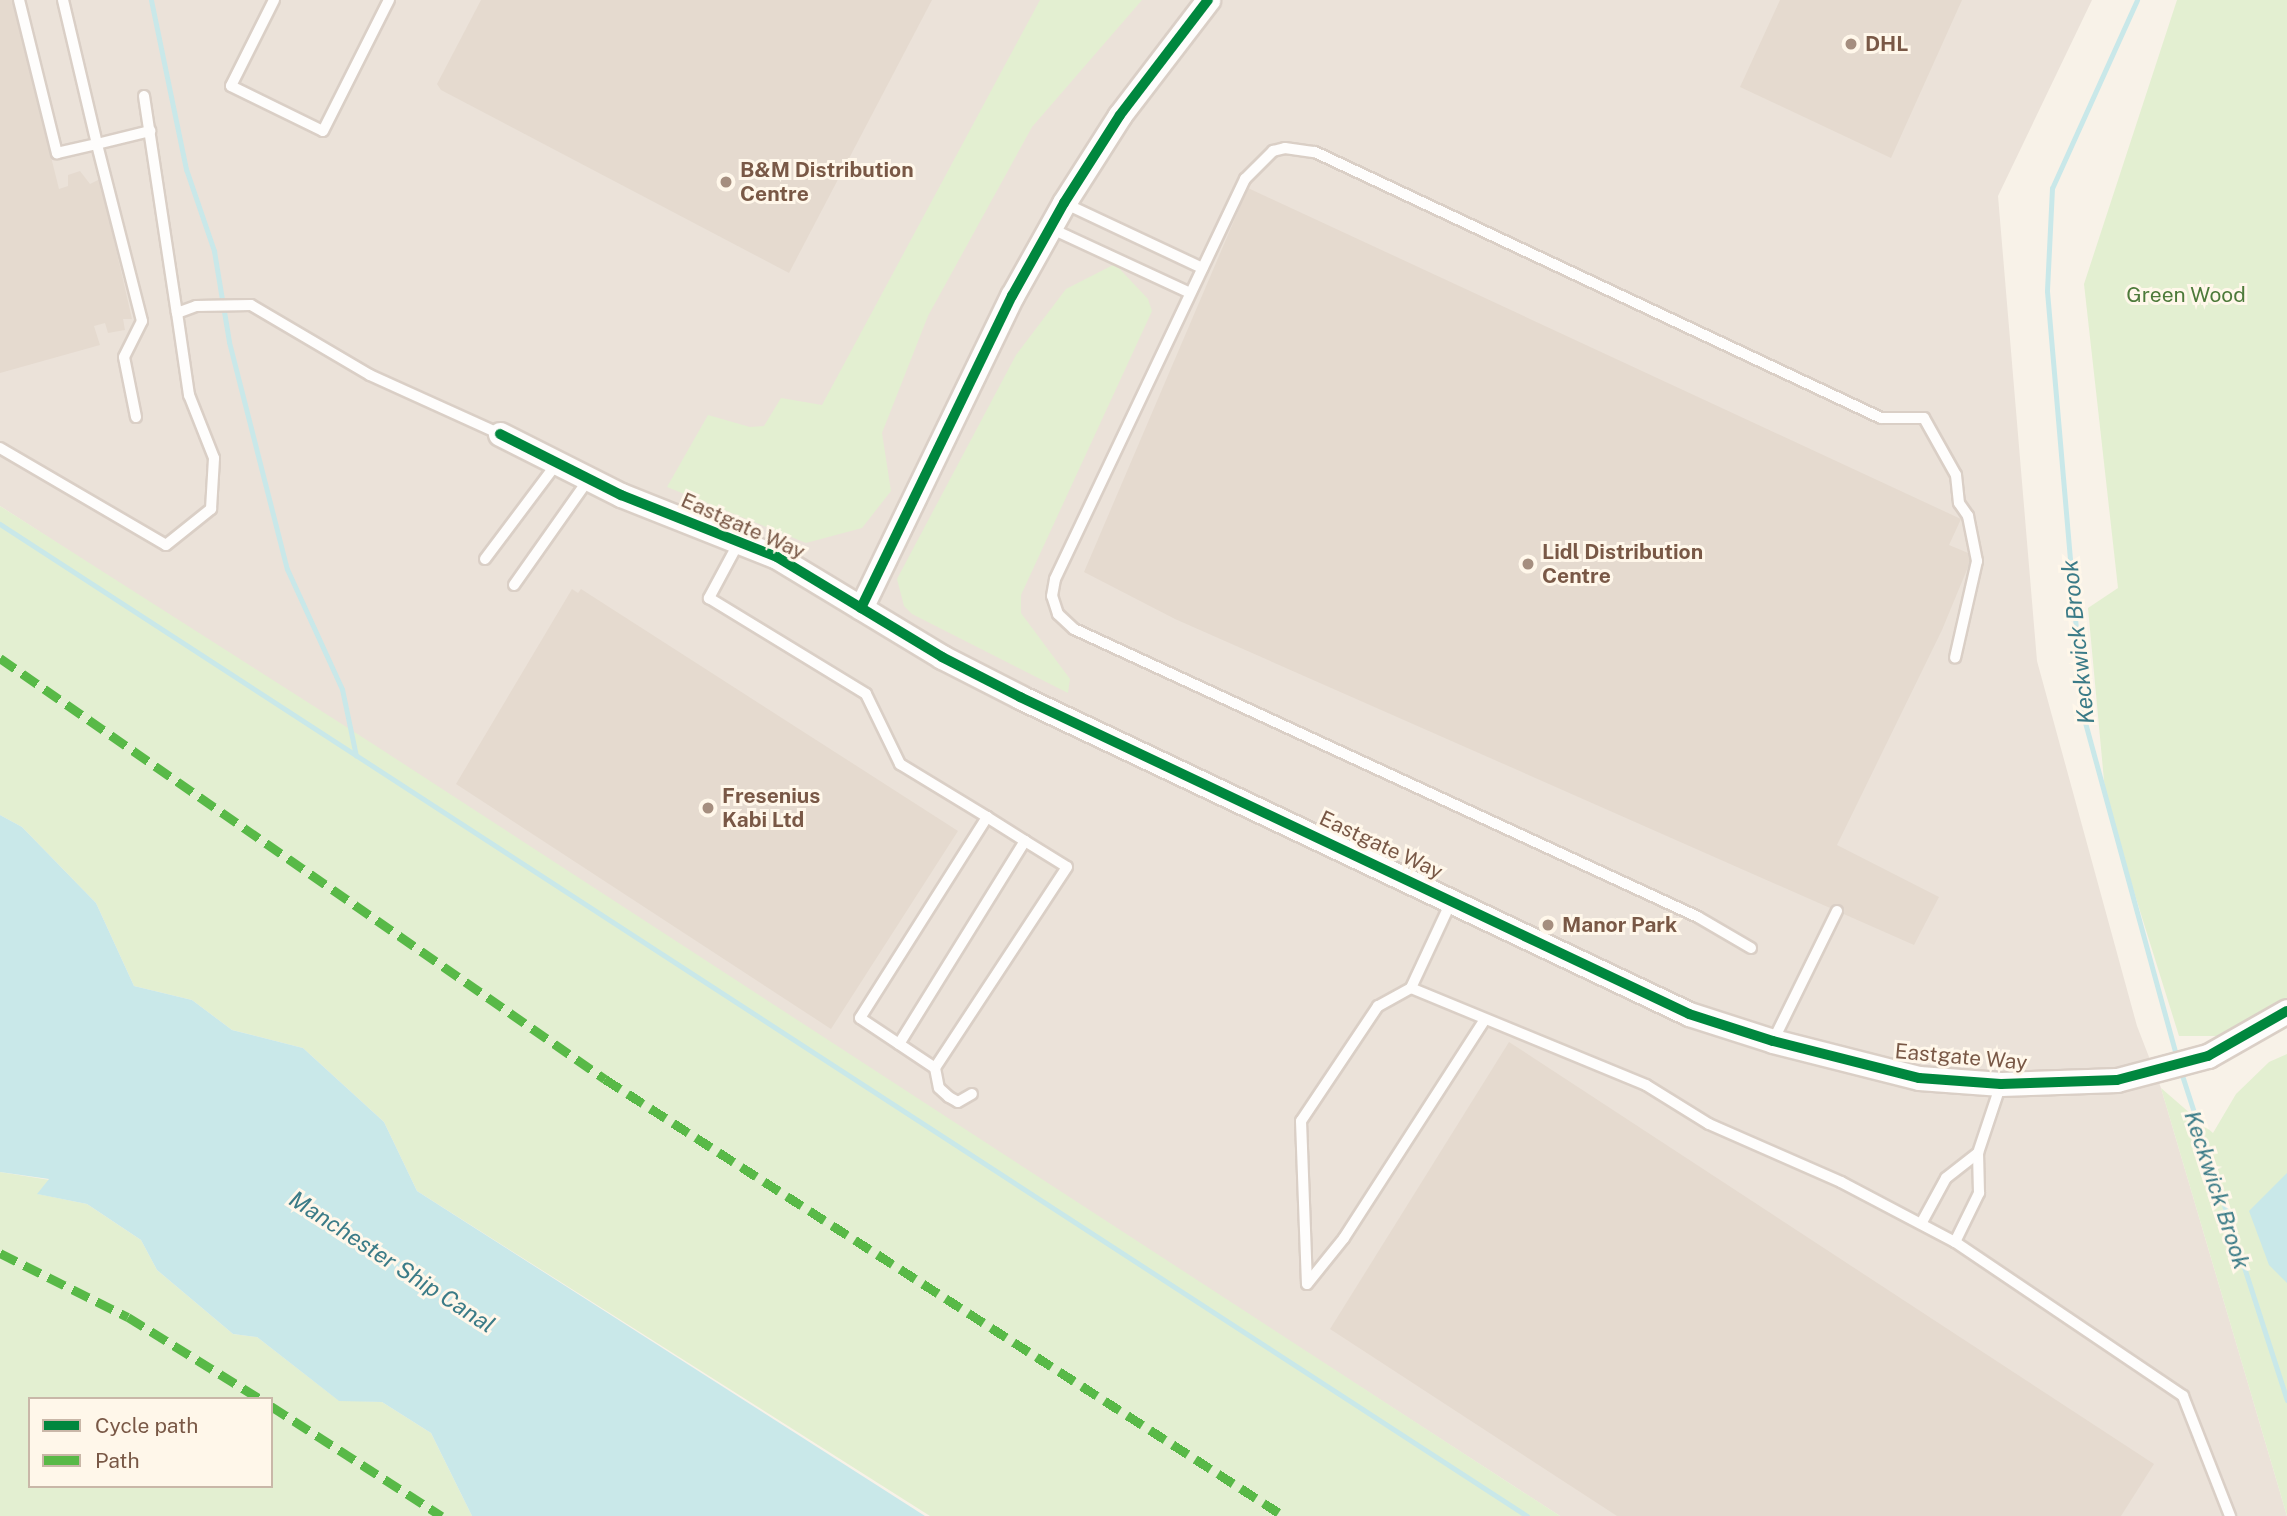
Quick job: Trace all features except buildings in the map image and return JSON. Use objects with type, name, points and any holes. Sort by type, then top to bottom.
[{"type":"street","points":[[861,608],[1012,296],[1064,203],[1120,115],[1208,0]]},
{"type":"street","name":"Eastgate Way","points":[[500,434],[588,480],[777,557],[861,608],[1020,697],[1689,1014],[1773,1041],[1919,1077],[2001,1084],[2118,1080],[2158,1071],[2208,1056],[2287,1011]]},
{"type":"lane","points":[[19,0],[57,153],[150,131]]},
{"type":"lane","points":[[63,0],[142,321],[124,357],[136,417]]},
{"type":"lane","points":[[274,0],[231,86],[323,131],[389,0]]},
{"type":"lane","points":[[0,448],[166,545],[211,509],[214,458],[189,395],[144,96]]},
{"type":"lane","points":[[1751,948],[1698,917],[1065,622],[1052,596],[1055,579],[1202,268],[1253,168],[1285,148],[1315,152],[1881,418],[1924,418],[1956,475],[1959,503],[1968,516],[1977,561],[1955,658]]},
{"type":"lane","points":[[1064,203],[1202,268]]},
{"type":"lane","points":[[1050,228],[1191,293]]},
{"type":"lane","points":[[177,313],[196,306],[251,305],[370,375],[500,434]]},
{"type":"lane","points":[[485,559],[557,463]]},
{"type":"lane","points":[[514,585],[588,480]]},
{"type":"lane","points":[[739,542],[709,598],[866,694],[900,764],[1067,867],[935,1069]]},
{"type":"lane","points":[[972,1094],[958,1102],[949,1097],[939,1088],[935,1069],[860,1018],[987,817]]},
{"type":"lane","points":[[899,1044],[1025,841]]},
{"type":"lane","points":[[1452,900],[1411,988],[1378,1006],[1301,1121],[1307,1284],[1344,1238],[1485,1019]]},
{"type":"lane","points":[[1773,1041],[1837,911]]},
{"type":"lane","points":[[1411,988],[1646,1085],[1709,1124],[1922,1222],[1955,1242],[2183,1396],[2228,1514]]},
{"type":"lane","points":[[1955,1242],[1979,1193],[1978,1153],[2001,1084]]},
{"type":"lane","points":[[1922,1222],[1946,1178],[1978,1153]]},
{"type":"shaded area","points":[[0,0],[2092,0],[1998,196],[2037,661],[2137,1026],[2161,1088],[2287,1516],[1560,1516],[0,506]]},
{"type":"green space","points":[[1040,0],[1142,0],[1032,127],[928,316],[882,433],[891,491],[862,528],[806,543],[667,487],[708,415],[750,427],[764,426],[781,398],[822,405]]},
{"type":"green space","name":"Green Wood","points":[[2177,0],[2287,0],[2287,1011],[2243,1036],[2179,1036],[2106,802],[2088,608],[2118,588],[2084,284]]},
{"type":"green space","points":[[1115,264],[1148,299],[1152,311],[1021,595],[1021,613],[1070,679],[1068,693],[912,614],[904,606],[897,579],[1016,355],[1066,289]]},
{"type":"green space","points":[[0,506],[370,742],[1560,1516],[930,1516],[417,1191],[384,1122],[303,1048],[232,1030],[192,1000],[134,986],[96,903],[22,827],[0,815]]},
{"type":"green space","points":[[2287,1054],[2287,1516],[2161,1088],[2213,1133],[2236,1094],[2269,1062]]},
{"type":"green space","points":[[0,1172],[50,1180],[38,1194],[87,1204],[141,1240],[157,1270],[233,1334],[257,1337],[338,1400],[382,1402],[431,1433],[472,1516],[0,1516]]},
{"type":"water","name":"Manchester Ship Canal","points":[[0,815],[22,827],[96,903],[134,986],[192,1000],[232,1030],[303,1048],[384,1122],[417,1191],[925,1516],[472,1516],[431,1433],[382,1402],[339,1401],[257,1337],[233,1334],[157,1270],[141,1240],[87,1204],[37,1194],[49,1179],[0,1172]]},
{"type":"water","points":[[2287,1173],[2287,1283],[2269,1265],[2249,1211]]},
{"type":"waterway","points":[[151,0],[186,169],[214,251],[229,342],[287,569],[342,689],[356,756]]},
{"type":"waterway","name":"Keckwick Brook","points":[[2137,0],[2052,188],[2047,291],[2083,715],[2177,1059]]},
{"type":"waterway","points":[[0,524],[1527,1516]]},
{"type":"waterway","name":"Keckwick Brook","points":[[2180,1069],[2287,1400]]},
{"type":"marked path","points":[[0,658],[605,1079],[1284,1516]]},
{"type":"marked path","points":[[0,1253],[128,1317],[257,1397]]},
{"type":"marked path","points":[[273,1407],[442,1516]]},
{"type":"cycle path","points":[[861,608],[1012,296],[1064,203],[1120,115],[1208,0]]},
{"type":"cycle path","points":[[500,434],[621,495],[777,557],[942,657],[1020,697],[1689,1014],[1773,1041],[1919,1078],[2001,1084],[2117,1080],[2208,1056],[2287,1011]]},
{"type":"place","name":"DHL","points":[[1851,44]]},
{"type":"place","name":"B&M Distribution Centre","points":[[726,182]]},
{"type":"place","name":"Lidl Distribution Centre","points":[[1528,564]]},
{"type":"place","name":"Fresenius Kabi Ltd","points":[[708,808]]},
{"type":"place","name":"Manor Park","points":[[1548,925]]}]
